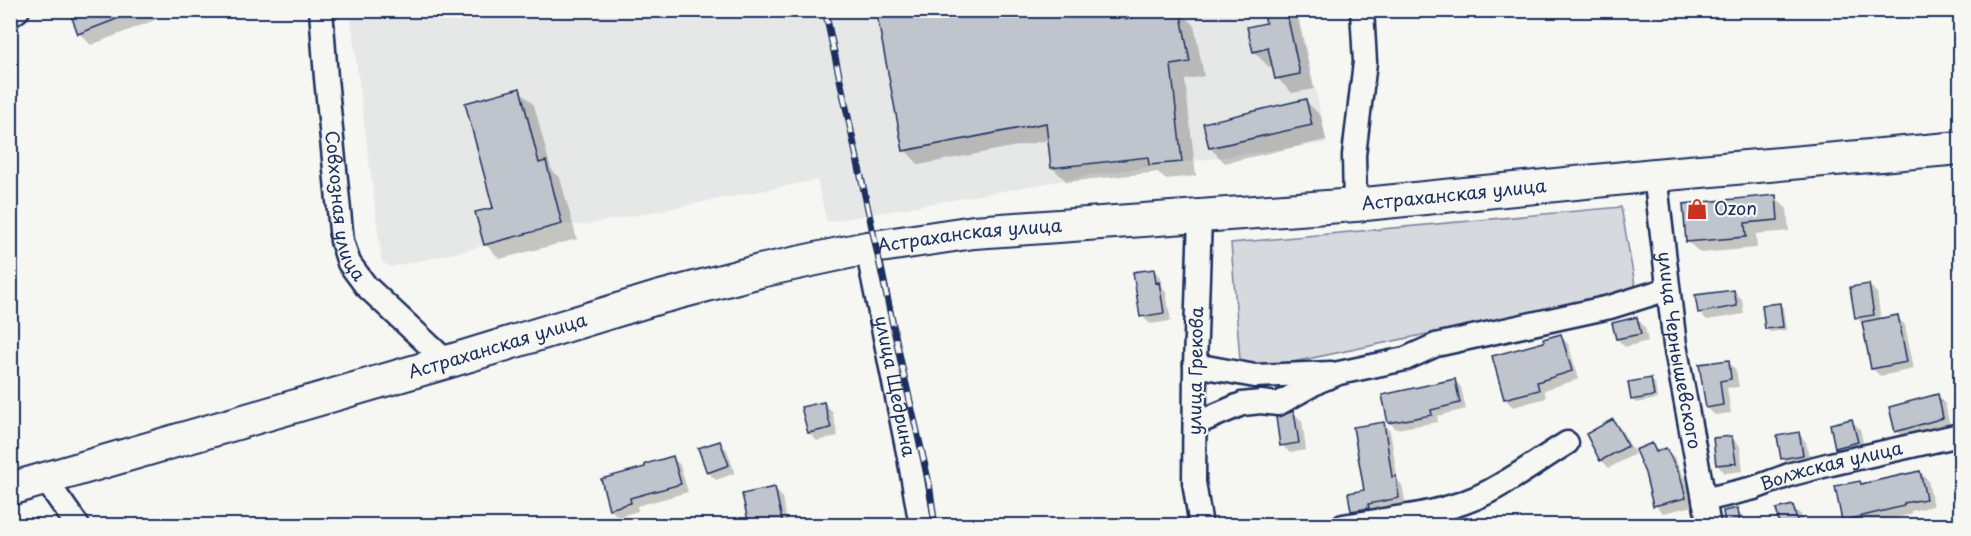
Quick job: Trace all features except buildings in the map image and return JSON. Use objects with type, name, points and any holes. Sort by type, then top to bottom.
[{"type":"main road","name":"Астраханская улица","points":[[10,489],[447,362],[657,298],[760,271],[867,248],[974,232],[1355,205],[1960,148]]},
{"type":"street","points":[[10,16],[18,10]]},
{"type":"street","name":"Совхозная улица","points":[[321,10],[342,241],[349,263],[366,286],[447,362]]},
{"type":"street","points":[[1355,205],[1354,155],[1365,62],[1362,10]]},
{"type":"street","name":"улица Чернышевского","points":[[1655,175],[1683,396],[1709,525]]},
{"type":"street","name":"улица Грекова","points":[[1200,217],[1194,482],[1201,525]]},
{"type":"street","name":"улица Щедрина","points":[[867,248],[921,525]]},
{"type":"street","points":[[1195,424],[1242,404],[1261,402],[1278,404],[1319,381],[1339,373],[1406,358],[1436,345],[1610,307],[1668,289]]},
{"type":"street","points":[[1195,365],[1255,376],[1339,373]]},
{"type":"street","name":"Волжская улица","points":[[1704,500],[1754,488],[1792,474],[1831,464],[1960,435]]},
{"type":"street","points":[[1343,525],[1425,513],[1464,502],[1488,492],[1567,442]]},
{"type":"street","points":[[45,479],[78,525]]},
{"type":"shaded area","points":[[350,11],[1298,11],[1327,143],[1104,173],[827,222],[817,180],[584,225],[562,224],[468,250],[390,267],[382,262]]},
{"type":"shaded area","points":[[1621,207],[1636,290],[1241,373],[1231,243]]},
{"type":"railway","points":[[825,10],[929,483],[935,526]]},
{"type":"place","name":"Ozon","points":[[1697,209]]}]
